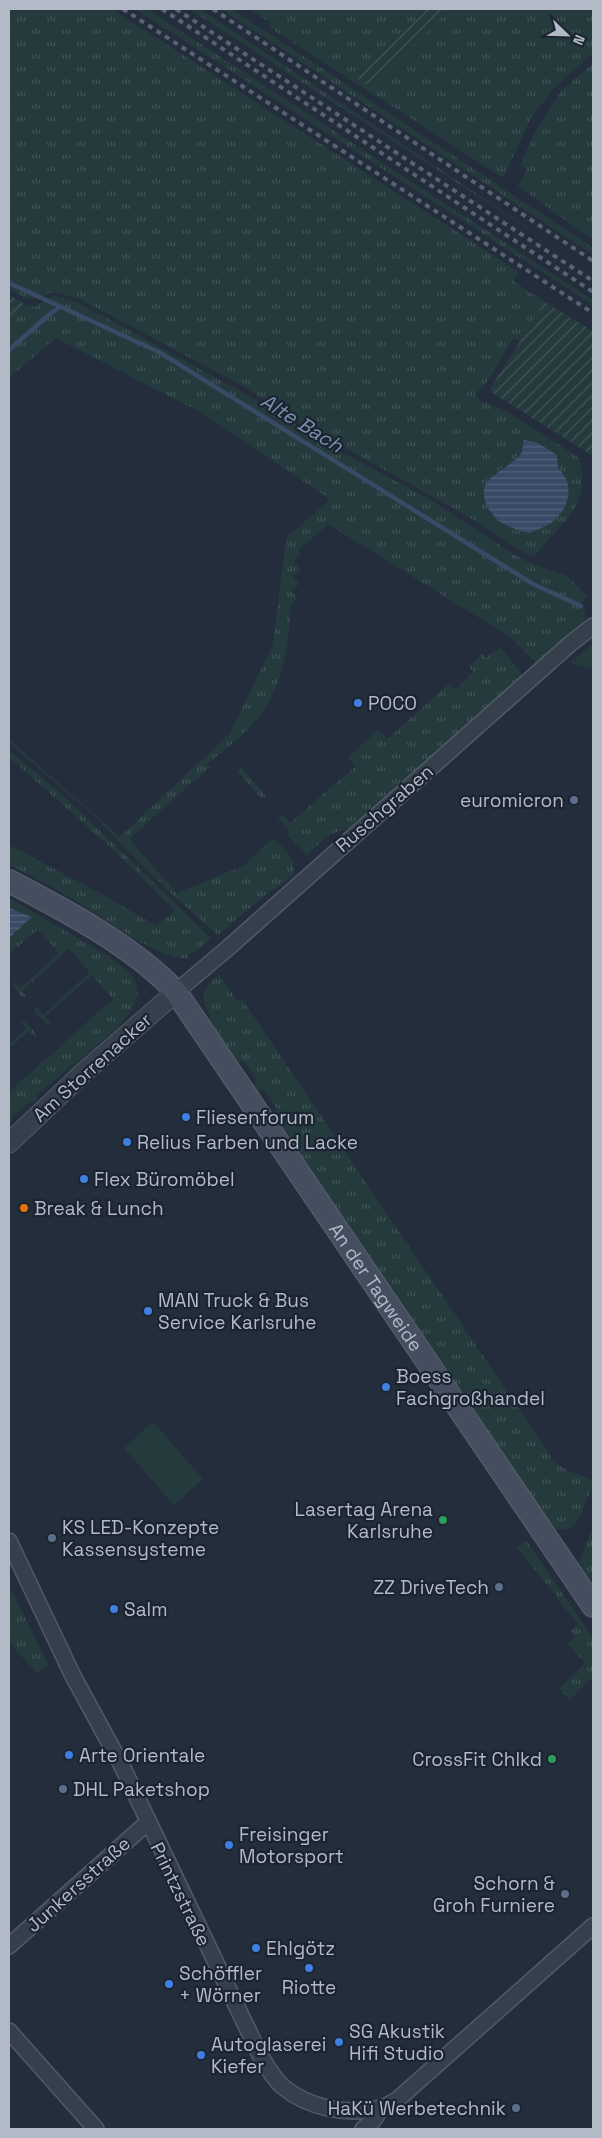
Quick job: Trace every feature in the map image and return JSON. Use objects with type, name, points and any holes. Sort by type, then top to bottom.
[{"type":"main road","name":"An der Tagweide","points":[[9,881],[78,919],[123,948],[152,968],[176,992],[593,1606]]},
{"type":"street","name":"Ruschgraben","points":[[176,992],[570,644],[593,626]]},
{"type":"street","name":"Am Storrenacker","points":[[9,1144],[82,1074],[176,992]]},
{"type":"street","name":"Printzstraße","points":[[9,1541],[73,1676],[122,1766],[147,1823],[260,2055],[282,2086],[302,2100],[325,2108],[352,2112],[382,2108],[398,2100],[593,1926]]},
{"type":"street","name":"Junkersstraße","points":[[9,1946],[147,1823]]},
{"type":"street","points":[[9,2031],[96,2129]]},
{"type":"street","points":[[363,2129],[373,2121],[382,2108]]},
{"type":"green space","points":[[9,9],[112,9],[519,272],[510,285],[513,281],[545,302],[520,342],[514,338],[487,382],[475,394],[480,401],[500,408],[514,416],[579,458],[582,476],[581,491],[577,503],[571,514],[534,557],[511,545],[469,517],[308,427],[243,386],[78,298],[53,292],[31,299],[9,289]],"holes":[[[521,453],[558,468],[566,475],[494,474],[512,462]]]},
{"type":"green space","points":[[135,9],[147,9],[593,300],[593,305]]},
{"type":"green space","points":[[189,9],[200,9],[587,267]]},
{"type":"green space","points":[[221,9],[232,9],[593,248],[593,255]]},
{"type":"green space","points":[[249,9],[427,9],[357,78],[371,88],[450,9],[593,9],[593,54],[554,88],[531,118],[503,178],[269,27],[271,23]]},
{"type":"green space","points":[[427,9],[450,9],[371,88],[356,78]]},
{"type":"green space","points":[[593,63],[593,240],[518,186],[527,169],[520,165],[537,128],[561,91]]},
{"type":"green space","points":[[9,295],[26,305],[9,320]]},
{"type":"green space","points":[[55,296],[71,300],[120,325],[271,408],[339,451],[426,497],[510,552],[528,562],[567,576],[587,596],[582,603],[585,616],[584,623],[536,663],[510,637],[328,524],[298,550],[301,555],[294,561],[301,570],[293,576],[299,584],[291,591],[298,598],[291,604],[284,663],[280,677],[267,704],[259,717],[247,730],[208,764],[210,767],[129,839],[177,893],[245,865],[272,839],[285,849],[294,865],[293,876],[264,896],[218,935],[172,894],[90,812],[9,743],[9,739],[120,837],[230,733],[273,644],[286,538],[330,499],[198,411],[56,338],[9,378],[9,320],[26,305],[35,307],[49,297]]},
{"type":"green space","points":[[545,302],[593,331],[593,456],[491,392],[491,387]]},
{"type":"green space","points":[[593,643],[593,669],[570,663],[591,645]]},
{"type":"green space","points":[[500,647],[522,674],[521,677],[349,829],[331,835],[307,855],[287,835],[290,832],[278,818],[282,814],[290,823],[356,766],[348,757],[378,730],[387,739],[449,684],[455,690],[473,672],[469,666],[482,654],[486,658]]},
{"type":"green space","points":[[9,750],[69,801],[211,938],[199,949],[188,954],[189,958],[178,958],[165,954],[137,940],[48,885],[9,865],[9,845],[100,893],[156,926],[175,910],[110,847],[9,757]]},
{"type":"green space","points":[[241,767],[266,796],[262,799],[237,771]]},
{"type":"green space","points":[[9,898],[103,953],[126,969],[135,980],[138,994],[132,1010],[119,1026],[75,1065],[73,1064],[37,1095],[37,1099],[32,1103],[29,1102],[11,1118],[12,1122],[9,1125],[9,1092],[113,999],[92,975],[45,1017],[51,1024],[46,1024],[36,1013],[35,1009],[37,1008],[43,1015],[90,972],[69,949],[22,991],[27,997],[22,997],[13,986],[13,981],[20,988],[59,953],[38,929],[9,955]]},
{"type":"green space","points":[[219,974],[238,1002],[242,999],[552,1458],[563,1468],[593,1481],[582,1511],[573,1526],[563,1530],[549,1527],[286,1141],[290,1138],[276,1117],[272,1119],[269,1115],[277,1109],[263,1089],[255,1094],[250,1086],[257,1081],[243,1060],[238,1063],[208,1019],[211,1017],[205,1004],[204,994],[209,984]]},
{"type":"green space","points":[[22,1021],[26,1022],[36,1034],[35,1038],[29,1031],[9,1049],[9,1044],[26,1029]]},
{"type":"green space","points":[[153,1422],[203,1479],[174,1505],[124,1448]]},
{"type":"green space","points":[[593,1528],[593,1594],[578,1570],[578,1563]]},
{"type":"green space","points":[[526,1540],[593,1638],[593,1678],[569,1700],[559,1688],[585,1663],[567,1643],[575,1636],[571,1630],[578,1624],[517,1548]]},
{"type":"green space","points":[[10,1587],[48,1664],[37,1674],[9,1642]]},
{"type":"water","points":[[524,440],[538,443],[557,455],[558,468],[564,474],[568,489],[566,504],[557,518],[549,524],[529,533],[500,522],[488,507],[484,497],[484,489],[487,482],[520,455]]},
{"type":"water","points":[[9,908],[32,917],[9,938]]},
{"type":"waterway","name":"Alte Bach","points":[[9,283],[159,352],[533,584],[581,606]]},
{"type":"waterway","name":"Alte Bach","points":[[9,350],[60,307]]},
{"type":"railway","points":[[123,9],[593,313]]},
{"type":"railway","points":[[162,9],[593,292]]},
{"type":"railway","points":[[176,9],[593,281]]},
{"type":"railway","points":[[213,9],[593,261]]},
{"type":"place","name":"POCO","points":[[358,703]]},
{"type":"place","name":"euromicron","points":[[574,800]]},
{"type":"place","name":"Fliesenforum","points":[[186,1117]]},
{"type":"place","name":"Relius Farben und Lacke","points":[[127,1142]]},
{"type":"place","name":"Flex Büromöbel","points":[[84,1179]]},
{"type":"place","name":"Break & Lunch","points":[[24,1208]]},
{"type":"place","name":"MAN Truck & Bus Service Karlsruhe","points":[[148,1311]]},
{"type":"place","name":"Boess Fachgroßhandel","points":[[386,1387]]},
{"type":"place","name":"Lasertag Arena Karlsruhe","points":[[443,1520]]},
{"type":"place","name":"KS LED-Konzepte Kassensysteme","points":[[52,1538]]},
{"type":"place","name":"ZZ DriveTech","points":[[499,1587]]},
{"type":"place","name":"Salm","points":[[114,1609]]},
{"type":"place","name":"Arte Orientale","points":[[69,1755]]},
{"type":"place","name":"CrossFit Chlkd","points":[[552,1759]]},
{"type":"place","name":"DHL Paketshop","points":[[63,1789]]},
{"type":"place","name":"Freisinger Motorsport","points":[[229,1845]]},
{"type":"place","name":"Schorn & Groh Furniere","points":[[565,1894]]},
{"type":"place","name":"Ehlgötz","points":[[256,1948]]},
{"type":"place","name":"Riotte","points":[[309,1968]]},
{"type":"place","name":"Schöffler + Wörner","points":[[169,1984]]},
{"type":"place","name":"SG Akustik Hifi Studio","points":[[339,2042]]},
{"type":"place","name":"Autoglaserei Kiefer","points":[[201,2055]]},
{"type":"place","name":"HaKü Werbetechnik","points":[[516,2108]]}]
